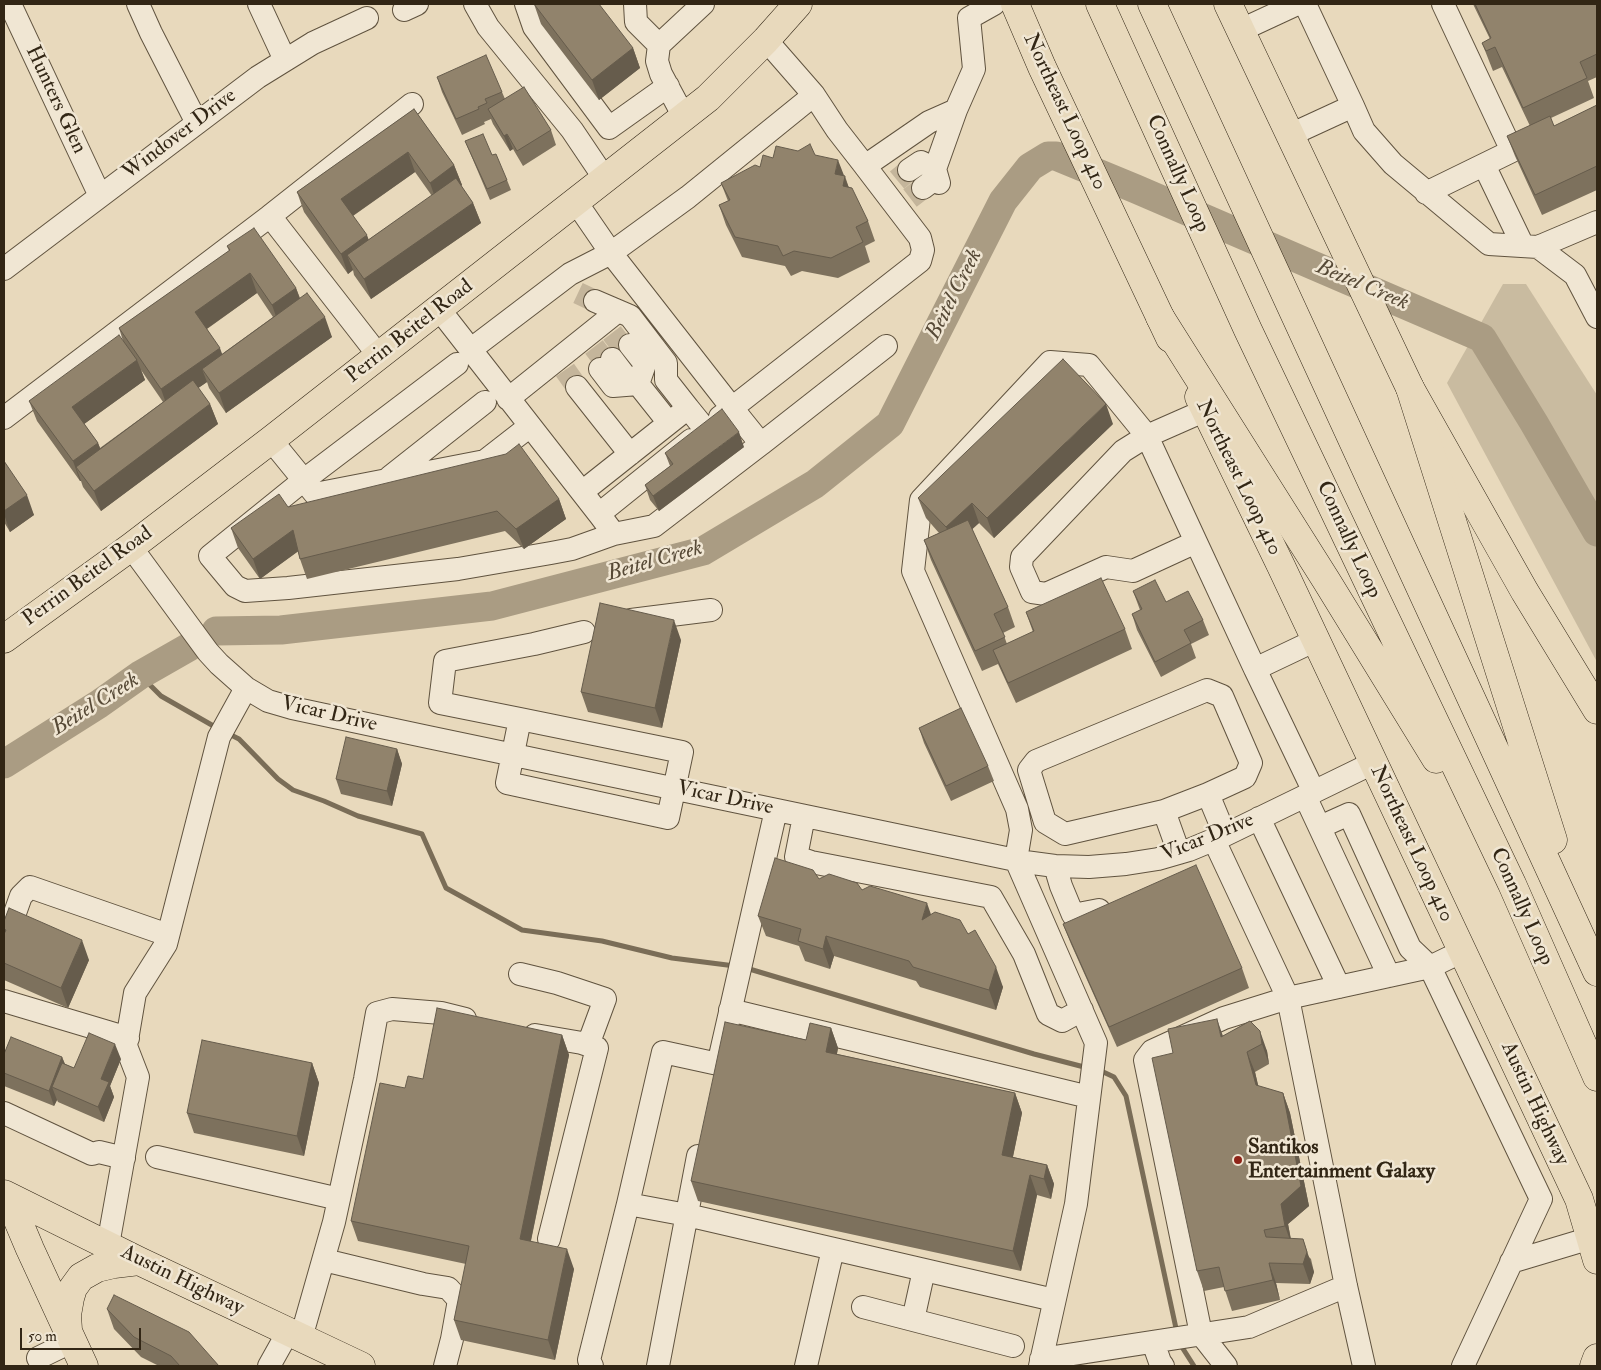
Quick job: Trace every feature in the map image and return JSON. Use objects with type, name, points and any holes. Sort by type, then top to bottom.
[{"type":"main road","name":"Perrin Beitel Road","points":[[4,639],[131,547],[272,440],[708,98],[766,40],[798,4]]},
{"type":"main road","name":"Northeast Loop 410","points":[[1015,4],[1042,67],[1140,275],[1463,951]]},
{"type":"main road","name":"Connally Loop","points":[[1100,4],[1248,330],[1512,884],[1597,1077]]},
{"type":"main road","name":"Connally Loop","points":[[1152,4],[1596,968]]},
{"type":"main road","points":[[1228,4],[1410,388],[1525,592],[1597,710]]},
{"type":"main road","points":[[1160,317],[1326,580],[1512,884]]},
{"type":"main road","points":[[1410,388],[1522,745],[1596,968]]},
{"type":"main road","name":"Austin Highway","points":[[1463,951],[1579,1199],[1594,1249]]},
{"type":"main road","points":[[6,1196],[84,1366]]},
{"type":"main road","name":"Austin Highway","points":[[6,1196],[361,1366]]},
{"type":"main road","points":[[70,1336],[67,1315],[70,1298],[72,1288],[81,1277],[97,1268],[139,1261]]},
{"type":"main road","points":[[1594,1366],[1597,1358]]},
{"type":"street","name":"Hunters Glen","points":[[10,4],[100,196]]},
{"type":"street","points":[[138,4],[197,123]]},
{"type":"street","points":[[259,4],[285,60]]},
{"type":"street","points":[[475,4],[488,27],[572,130],[605,178]]},
{"type":"street","points":[[526,4],[534,27],[609,128],[668,86]]},
{"type":"street","points":[[635,4],[636,22],[659,45]]},
{"type":"street","points":[[684,117],[657,61],[659,45],[703,4]]},
{"type":"street","points":[[906,192],[939,184],[936,169],[956,110],[974,69],[969,18],[994,4]]},
{"type":"street","points":[[1241,30],[1296,4]]},
{"type":"street","points":[[1305,4],[1364,130],[1393,164],[1489,244],[1530,246],[1597,222]]},
{"type":"street","points":[[1426,193],[1521,147],[1443,4]]},
{"type":"street","name":"Windover Drive","points":[[4,269],[258,77],[314,43],[367,18]]},
{"type":"street","points":[[599,514],[920,260],[923,250],[906,192],[865,166],[837,130],[814,95],[766,40]]},
{"type":"street","points":[[669,423],[638,384],[620,381],[605,341],[570,274],[611,253],[688,197],[814,95]]},
{"type":"street","points":[[4,418],[135,320],[412,104]]},
{"type":"street","points":[[1290,135],[1352,106]]},
{"type":"street","points":[[865,166],[929,122],[956,110]]},
{"type":"street","points":[[1484,165],[1530,246],[1575,274],[1597,318]]},
{"type":"street","points":[[576,202],[611,253],[761,444]]},
{"type":"street","points":[[270,216],[379,356]]},
{"type":"street","points":[[578,292],[464,357],[304,480],[210,556],[235,586],[245,591],[256,591],[458,569],[551,554],[572,549],[614,534],[654,526],[886,346]]},
{"type":"street","points":[[439,309],[464,357],[508,399],[614,534]]},
{"type":"street","points":[[508,399],[566,372],[605,341],[630,316],[666,363],[666,380],[705,429]]},
{"type":"street","points":[[605,341],[645,364],[638,384]]},
{"type":"street","points":[[1346,1286],[1249,1327],[1040,1363],[1076,1204],[1096,1043],[1016,860],[1021,830],[1017,809],[913,571],[921,500],[1050,362],[1089,365],[1147,436],[1255,669],[1309,794],[1320,827],[1390,976]]},
{"type":"street","points":[[566,372],[630,454]]},
{"type":"street","points":[[387,480],[486,402]]},
{"type":"street","points":[[582,492],[688,408]]},
{"type":"street","points":[[1196,542],[1133,571],[1106,567],[1046,594],[1032,592],[1021,567],[1022,557],[1123,451],[1147,436],[1206,410]]},
{"type":"street","points":[[272,440],[315,494],[486,461],[530,426]]},
{"type":"street","name":"Vicar Drive","points":[[131,547],[208,652],[246,688],[268,701],[292,708],[1016,860],[1055,866],[1089,867],[1158,859],[1219,837],[1373,763]]},
{"type":"street","points":[[631,620],[711,610]]},
{"type":"street","points":[[520,719],[508,783],[668,818],[682,752],[520,719],[440,704],[445,660],[514,648],[584,632]]},
{"type":"street","points":[[1255,669],[1316,640]]},
{"type":"street","points":[[108,1245],[138,1077],[126,1046],[134,993],[166,944],[224,727],[246,688]]},
{"type":"street","points":[[1207,690],[1222,696],[1252,764],[1245,777],[1208,794],[1164,811],[1065,834],[1045,822],[1029,770],[1036,761],[1207,690]]},
{"type":"street","points":[[1208,794],[1219,837],[1288,998],[1364,1366]]},
{"type":"street","points":[[592,1366],[590,1360],[663,1052],[716,1074],[776,810]]},
{"type":"street","points":[[1164,811],[1179,853]]},
{"type":"street","points":[[1320,827],[1349,814],[1410,948],[1430,967],[1540,1199],[1463,1366]]},
{"type":"street","points":[[804,816],[796,857],[811,862],[991,898],[1024,954],[1048,1014],[1062,1021],[1082,1010]]},
{"type":"street","points":[[1259,818],[1339,987]]},
{"type":"street","points":[[1055,866],[1073,915],[1099,910]]},
{"type":"street","points":[[4,944],[21,896],[30,887],[168,935]]},
{"type":"street","points":[[1163,1366],[1160,1362],[1179,1338],[1168,1177],[1145,1060],[1152,1051],[1224,1018],[1288,998],[1430,967],[1463,951]]},
{"type":"street","points":[[520,974],[557,983],[605,999],[588,1045]]},
{"type":"street","points":[[4,1001],[128,1038]]},
{"type":"street","points":[[269,1366],[295,1335],[324,1260],[340,1199],[377,1013],[392,1009],[441,1013],[487,1024]]},
{"type":"street","points":[[730,1010],[1090,1089]]},
{"type":"street","points":[[515,1031],[597,1048],[549,1238]]},
{"type":"street","points":[[4,1113],[92,1154],[99,1152],[124,1158]]},
{"type":"street","points":[[658,1366],[701,1137]]},
{"type":"street","points":[[157,1157],[340,1199]]},
{"type":"street","points":[[628,1204],[687,1215],[1054,1300]]},
{"type":"street","points":[[806,1366],[833,1249]]},
{"type":"street","points":[[1511,1262],[1594,1249]]},
{"type":"street","points":[[324,1260],[423,1284],[448,1288],[459,1300],[445,1366]]},
{"type":"street","points":[[913,1320],[924,1270]]},
{"type":"street","points":[[863,1307],[1013,1346]]},
{"type":"street","points":[[38,1358],[70,1336]]},
{"type":"street","points":[[1179,1338],[1226,1366]]},
{"type":"shaded area","points":[[1503,284],[1526,284],[1597,395],[1597,662],[1447,383]]},
{"type":"building","points":[[534,4],[599,4],[633,48],[592,80]]},
{"type":"building","points":[[1475,4],[1597,4],[1597,54],[1580,62],[1587,78],[1523,108],[1495,47],[1486,51],[1482,43],[1491,38]]},
{"type":"building","points":[[486,55],[502,92],[485,99],[487,103],[478,107],[479,109],[456,119],[437,77]]},
{"type":"building","points":[[524,87],[551,130],[517,151],[507,134],[504,136],[488,109]]},
{"type":"building","points":[[1597,105],[1597,166],[1535,195],[1507,136],[1550,116],[1554,126]]},
{"type":"building","points":[[414,109],[454,165],[430,183],[408,152],[341,199],[367,235],[341,254],[297,192]]},
{"type":"building","points":[[483,134],[492,155],[496,154],[507,180],[487,189],[465,141]]},
{"type":"building","points":[[810,144],[815,155],[838,160],[835,174],[845,176],[843,186],[852,188],[868,221],[856,227],[863,242],[831,258],[794,251],[783,256],[778,246],[735,237],[719,205],[730,200],[721,183],[755,165],[760,167],[763,155],[773,158],[776,146],[798,151]]},
{"type":"building","points":[[456,178],[473,203],[364,279],[347,255]]},
{"type":"building","points":[[254,228],[296,288],[272,305],[250,273],[195,312],[220,348],[161,389],[119,328],[230,250],[227,246]]},
{"type":"building","points":[[307,293],[325,317],[219,393],[202,369]]},
{"type":"building","points":[[119,335],[137,360],[72,407],[98,443],[73,461],[29,401]]},
{"type":"building","points":[[1063,359],[1106,404],[987,518],[972,503],[946,527],[918,498]]},
{"type":"building","points":[[193,380],[210,404],[94,491],[76,467]]},
{"type":"building","points":[[722,409],[739,432],[653,496],[645,485],[673,464],[665,453]]},
{"type":"building","points":[[519,444],[559,499],[516,529],[497,511],[300,559],[293,530],[253,559],[231,528],[279,494],[288,507],[506,454]]},
{"type":"building","points":[[4,461],[27,495],[4,511]]},
{"type":"building","points":[[968,520],[1008,607],[994,614],[1005,637],[975,651],[924,540]]},
{"type":"building","points":[[1101,578],[1125,629],[1008,683],[993,650],[1034,631],[1026,612]]},
{"type":"building","points":[[1155,580],[1166,602],[1188,591],[1203,620],[1184,630],[1191,643],[1155,662],[1132,614],[1142,609],[1133,591]]},
{"type":"building","points":[[600,603],[674,620],[655,708],[581,692]]},
{"type":"building","points":[[961,708],[988,766],[946,786],[919,728]]},
{"type":"building","points":[[346,737],[397,749],[387,791],[336,779]]},
{"type":"building","points":[[775,858],[813,870],[819,879],[829,874],[857,883],[862,890],[870,886],[927,903],[922,920],[935,912],[960,920],[968,934],[975,930],[996,967],[989,990],[913,967],[909,961],[826,936],[823,949],[798,941],[801,929],[758,916]]},
{"type":"building","points":[[1196,865],[1242,968],[1109,1027],[1063,924]]},
{"type":"building","points":[[9,908],[82,940],[61,988],[4,963],[4,934],[6,930],[4,929],[4,921]]},
{"type":"building","points":[[437,1008],[562,1035],[520,1239],[567,1249],[548,1340],[454,1320],[469,1246],[351,1221],[380,1083],[405,1088],[408,1076],[423,1079]]},
{"type":"building","name":"Santikos Entertainment Galaxy","points":[[1217,1019],[1221,1037],[1250,1021],[1260,1031],[1262,1044],[1247,1052],[1256,1085],[1283,1093],[1301,1186],[1281,1204],[1285,1226],[1264,1230],[1266,1237],[1303,1239],[1307,1252],[1303,1264],[1269,1263],[1273,1280],[1225,1291],[1219,1267],[1197,1271],[1152,1058],[1173,1053],[1168,1029]]},
{"type":"building","points":[[725,1022],[806,1040],[810,1023],[831,1028],[826,1052],[1015,1093],[1002,1155],[1047,1165],[1044,1179],[1030,1175],[1013,1251],[691,1181]]},
{"type":"building","points":[[89,1033],[115,1044],[101,1079],[109,1082],[98,1107],[52,1087],[62,1063],[74,1068]]},
{"type":"building","points":[[11,1037],[62,1057],[49,1091],[4,1073],[4,1054]]},
{"type":"building","points":[[202,1040],[312,1063],[297,1136],[187,1113]]},
{"type":"building","points":[[114,1295],[189,1332],[219,1366],[180,1366],[171,1356],[134,1337],[107,1309]]},
{"type":"waterway","name":"Beitel Creek","points":[[216,631],[281,630],[492,606],[703,551],[815,484],[890,424],[1003,201],[1030,167],[1048,156],[1056,156],[1136,189],[1482,338],[1597,532]]},
{"type":"waterway","name":"Beitel Creek","points":[[4,764],[99,704],[140,675],[189,647]]},
{"type":"waterway","points":[[140,675],[161,696],[217,728]]},
{"type":"waterway","points":[[227,733],[239,739],[278,779],[293,790],[358,816],[422,834],[446,888],[522,930],[602,941],[672,958],[735,966]]},
{"type":"waterway","points":[[746,968],[1034,1054],[1088,1068]]},
{"type":"waterway","points":[[1099,1070],[1114,1077],[1126,1096],[1177,1333]]},
{"type":"waterway","points":[[1180,1344],[1194,1366]]},
{"type":"tunnel","points":[[897,180],[909,170]]},
{"type":"tunnel","points":[[910,198],[923,188]]},
{"type":"tunnel","points":[[578,293],[595,301]]},
{"type":"tunnel","points":[[612,333],[625,350]]},
{"type":"tunnel","points":[[594,347],[607,364]]},
{"type":"tunnel","points":[[565,370],[577,387]]},
{"type":"place","name":"Santikos Entertainment Galaxy","points":[[1238,1160]]}]
